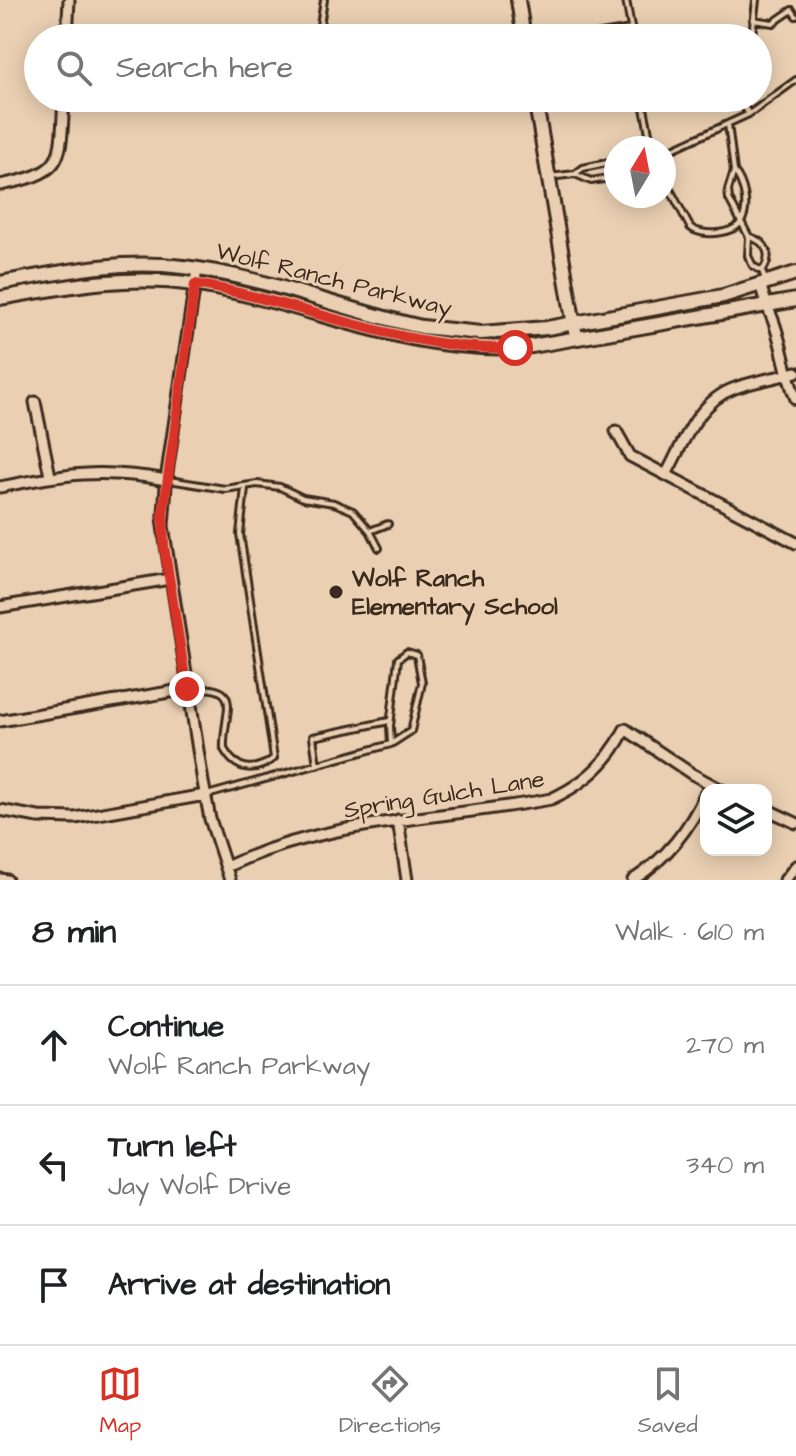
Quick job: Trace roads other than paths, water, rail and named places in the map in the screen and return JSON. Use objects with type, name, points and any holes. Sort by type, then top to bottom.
[{"type":"street","points":[[68,24],[69,0]]},
{"type":"street","points":[[518,0],[522,24]]},
{"type":"street","points":[[0,185],[34,178],[53,164],[61,146],[63,112]]},
{"type":"street","points":[[537,112],[576,338]]},
{"type":"street","name":"Wolf Ranch Parkway","points":[[0,283],[106,265],[151,264],[197,269],[437,329],[498,333],[573,324],[723,296],[763,279],[796,273]]},
{"type":"street","points":[[197,269],[166,480],[163,536],[205,795],[230,880]]},
{"type":"street","points":[[763,279],[764,304],[773,320],[791,373],[796,399]]},
{"type":"street","name":"Wolf Ranch Parkway","points":[[0,298],[104,282],[160,280],[224,290],[393,336],[433,344],[500,348],[796,300]]},
{"type":"street","points":[[666,475],[696,418],[713,401],[732,389],[791,373]]},
{"type":"street","points":[[35,402],[50,476]]},
{"type":"street","points":[[616,431],[630,456],[796,543]]},
{"type":"street","points":[[0,487],[50,476],[101,472],[166,480]]},
{"type":"street","points":[[0,607],[170,579]]},
{"type":"street","points":[[0,721],[187,689]]},
{"type":"street","name":"Spring Gulch Lane","points":[[226,867],[274,846],[360,825],[551,799],[590,776],[618,743],[625,729],[700,784]]},
{"type":"street","points":[[0,810],[38,817],[75,818],[205,795]]},
{"type":"street","points":[[633,880],[671,849],[700,806]]},
{"type":"street","points":[[772,812],[796,823]]},
{"type":"street","points":[[398,820],[407,880]]},
{"type":"street","points":[[785,880],[796,866]]},
{"type":"street","points":[[0,879],[7,880]]},
{"type":"lane","points":[[320,24],[324,0]]},
{"type":"lane","points":[[626,0],[630,24]]},
{"type":"lane","points":[[753,24],[756,0]]},
{"type":"lane","points":[[753,20],[773,23],[792,10],[796,16]]},
{"type":"lane","points":[[772,97],[796,80]]},
{"type":"lane","points":[[645,112],[650,136]]},
{"type":"lane","points":[[676,148],[752,112]]},
{"type":"lane","points":[[728,124],[734,171],[728,190],[729,199],[749,237],[748,256],[763,279]]},
{"type":"lane","points":[[575,174],[583,168],[604,164]]},
{"type":"lane","points":[[676,198],[696,232],[708,235],[736,227],[742,221],[745,199],[740,179],[734,171]]},
{"type":"lane","points":[[548,177],[575,174],[591,181],[604,179]]},
{"type":"lane","points":[[749,237],[765,246],[768,258],[763,279]]},
{"type":"lane","points":[[166,480],[225,489],[257,484],[280,487],[303,498],[343,506],[353,511],[370,531],[379,548]]},
{"type":"lane","points":[[187,689],[213,687],[228,700],[224,749],[236,765],[245,768],[263,765],[274,758],[240,534],[245,488]]},
{"type":"lane","points":[[370,531],[388,524]]},
{"type":"lane","points":[[205,795],[391,744],[411,731],[422,683],[417,655],[407,652],[398,659],[390,721],[391,744]]},
{"type":"lane","points":[[317,765],[313,737],[390,721]]},
{"type":"place","name":"Wolf Ranch Elementary School","points":[[336,592]]}]
